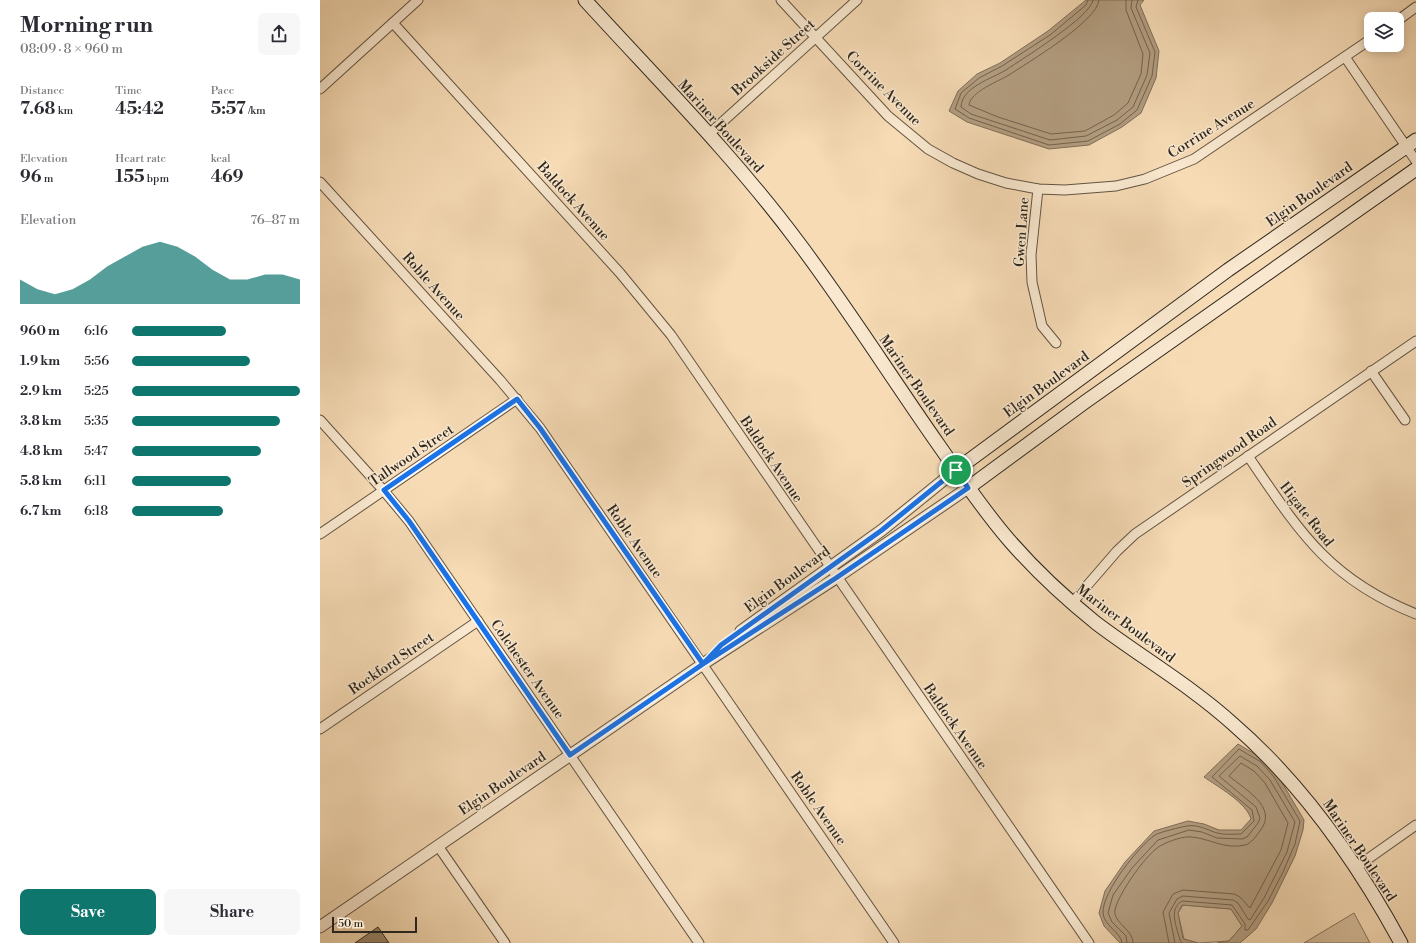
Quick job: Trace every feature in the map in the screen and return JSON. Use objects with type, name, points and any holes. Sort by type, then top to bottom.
[{"type":"main road","name":"Mariner Boulevard","points":[[585,0],[768,203],[800,244],[968,488],[1008,540],[1036,570],[1072,603],[1213,708],[1262,749],[1313,808],[1355,868],[1401,943]]},
{"type":"main road","name":"Elgin Boulevard","points":[[956,470],[1228,270],[1411,143]]},
{"type":"main road","name":"Elgin Boulevard","points":[[968,488],[1084,402],[1416,170]]},
{"type":"street","points":[[320,89],[418,0]]},
{"type":"street","name":"Corrine Avenue","points":[[781,0],[888,116],[928,149],[953,163],[978,174],[1006,183],[1038,189],[1090,190],[1145,179],[1170,170],[1217,145],[1364,44]]},
{"type":"street","name":"Brookside Street","points":[[708,135],[857,0]]},
{"type":"street","points":[[1404,16],[1416,7]]},
{"type":"street","name":"Baldock Avenue","points":[[393,23],[640,296],[671,335],[836,578],[1089,943]]},
{"type":"street","points":[[1345,57],[1411,143],[1416,161]]},
{"type":"street","name":"Roble Avenue","points":[[320,182],[517,399],[540,428],[894,943]]},
{"type":"street","name":"Gwen Lane","points":[[1038,189],[1031,255],[1032,282],[1042,326],[1056,343]]},
{"type":"street","name":"Springwood Road","points":[[1072,603],[1117,551],[1135,534],[1416,341]]},
{"type":"street","points":[[1371,371],[1405,420]]},
{"type":"street","name":"Tallwood Street","points":[[320,534],[517,399]]},
{"type":"street","name":"Colchester Avenue","points":[[320,420],[384,490],[409,521],[699,943]]},
{"type":"street","name":"Higate Road","points":[[1248,456],[1291,519],[1324,558],[1365,590],[1389,603],[1416,614]]},
{"type":"street","name":"Elgin Boulevard","points":[[703,664],[721,645],[882,530],[956,470]]},
{"type":"street","name":"Elgin Boulevard","points":[[320,927],[703,664],[836,578],[968,488]]},
{"type":"street","name":"Rockford Street","points":[[320,729],[478,621]]},
{"type":"street","points":[[1355,868],[1416,825]]},
{"type":"street","points":[[438,846],[505,943]]},
{"type":"shaded area","points":[[1183,905],[1231,909],[1242,926],[1229,941],[1198,943],[1184,939],[1178,913]]},
{"type":"shaded area","points":[[1354,913],[1370,943],[1304,943]]},
{"type":"water","points":[[1086,0],[1144,0],[1140,5],[1159,51],[1156,78],[1141,113],[1122,127],[1089,145],[1049,149],[967,122],[949,111],[958,91],[977,74],[1000,63],[1048,31]]},
{"type":"water","points":[[1238,744],[1263,759],[1277,774],[1304,820],[1303,830],[1295,856],[1272,903],[1256,929],[1240,943],[1217,943],[1229,941],[1242,926],[1231,909],[1182,905],[1178,913],[1183,939],[1198,943],[1120,943],[1104,926],[1099,913],[1105,891],[1125,862],[1154,831],[1188,821],[1204,824],[1219,830],[1241,830],[1251,819],[1244,807],[1238,801],[1204,777]]},
{"type":"building","points":[[378,927],[389,943],[355,943]]},
{"type":"route","points":[[956,470],[882,530],[721,645],[703,664],[570,755],[409,521],[384,490],[517,399],[540,428],[703,664],[836,578],[968,488],[956,470]]}]
